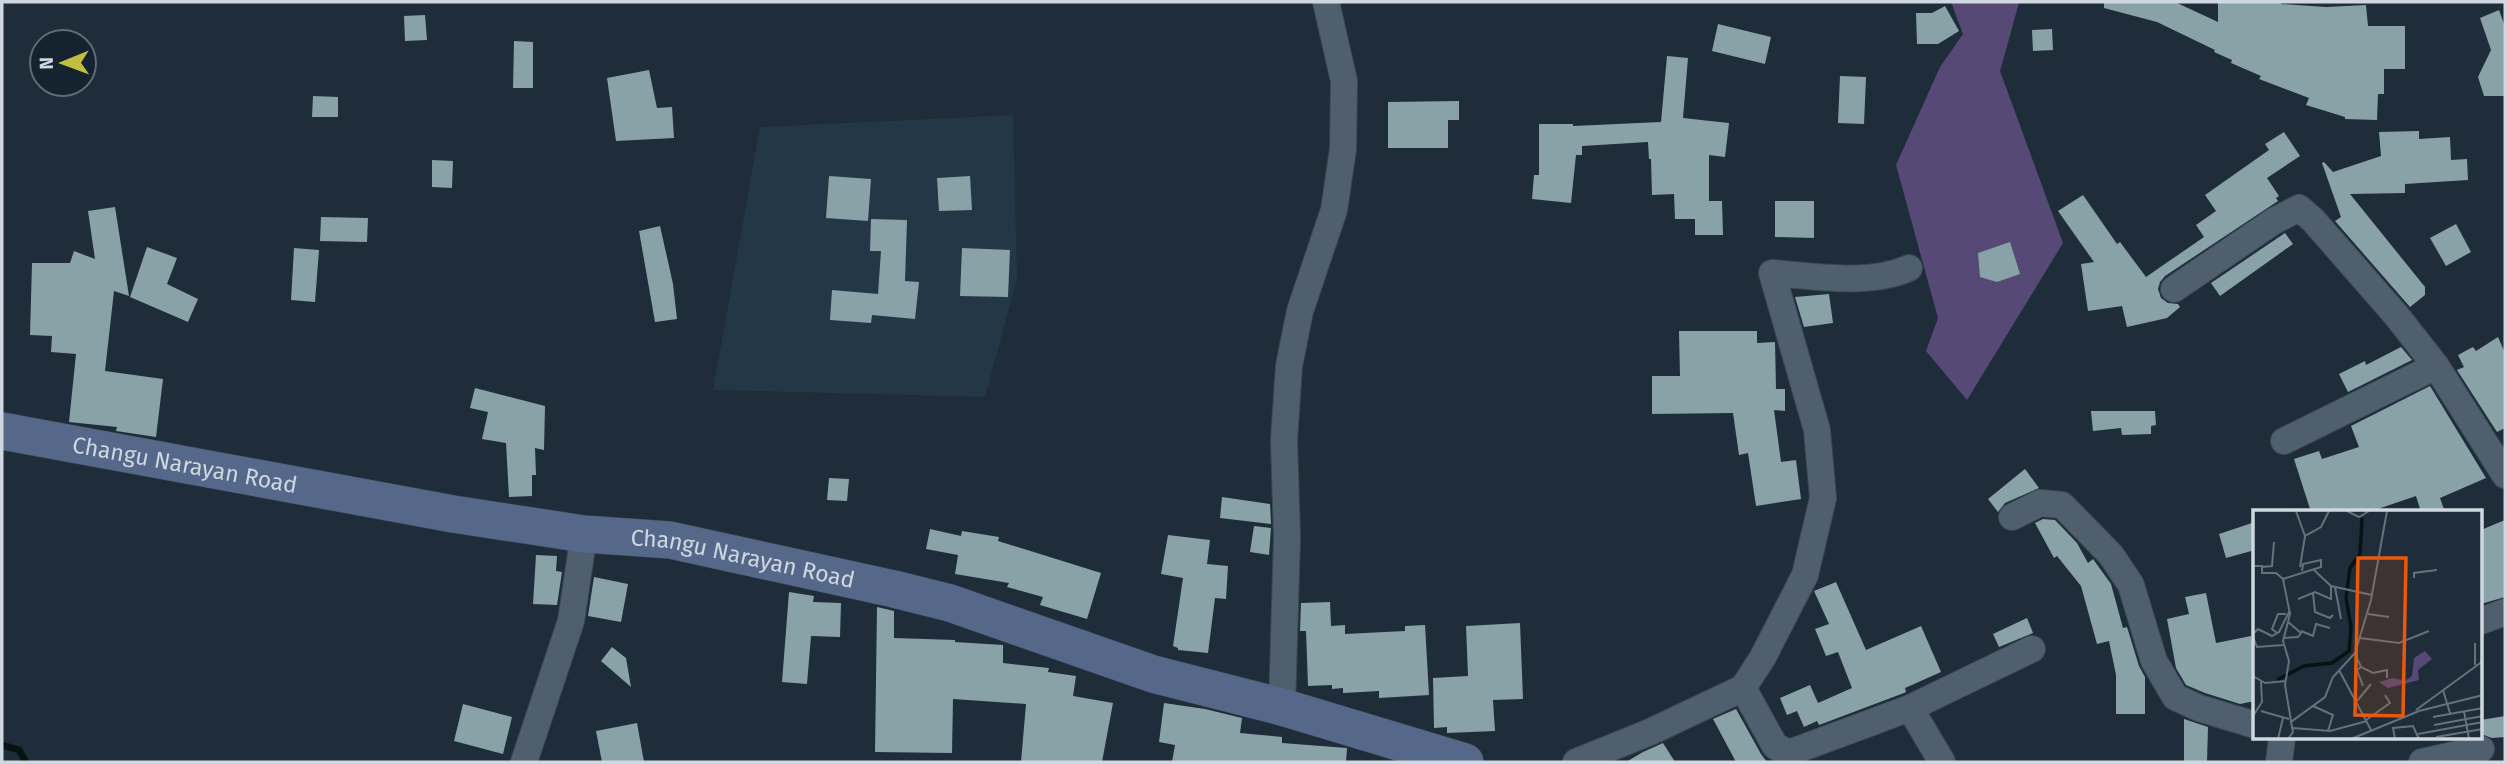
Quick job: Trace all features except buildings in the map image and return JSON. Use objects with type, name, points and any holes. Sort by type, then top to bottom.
[{"type":"main road","name":"Changu Narayan Road","points":[[2,431],[453,514],[584,534],[670,540],[894,589],[950,603],[1153,674],[1282,706],[1465,762]]},
{"type":"street","points":[[1282,706],[1287,537],[1284,439],[1289,366],[1300,311],[1334,210],[1343,149],[1344,81],[1326,2]]},
{"type":"street","points":[[2174,289],[2274,221],[2299,208],[2313,220],[2396,315],[2437,366],[2505,475]]},
{"type":"street","points":[[1576,762],[1650,732],[1743,688],[1763,657],[1805,575],[1823,498],[1817,430],[1772,273],[1842,278],[1893,275],[1909,268]]},
{"type":"street","points":[[2284,442],[2437,366]]},
{"type":"street","points":[[2012,517],[2040,503],[2062,505],[2111,555],[2131,585],[2154,661],[2175,697],[2199,708],[2253,724]]},
{"type":"street","points":[[524,762],[571,621],[584,534]]},
{"type":"street","points":[[2482,621],[2505,612]]},
{"type":"street","points":[[1743,688],[1775,746],[1788,753],[1910,708],[2032,649]]},
{"type":"street","points":[[1910,708],[1942,762]]},
{"type":"street","points":[[2279,762],[2283,740]]},
{"type":"street","points":[[2422,762],[2482,749]]},
{"type":"shaded area","points":[[1951,2],[2019,3],[2000,71],[2063,243],[1967,400],[1926,351],[1938,318],[1896,165],[1940,67],[1963,34]]},
{"type":"shaded area","points":[[1013,115],[1017,279],[985,397],[713,390],[760,127]]},
{"type":"waterway","points":[[2,745],[19,750],[26,762]]}]
